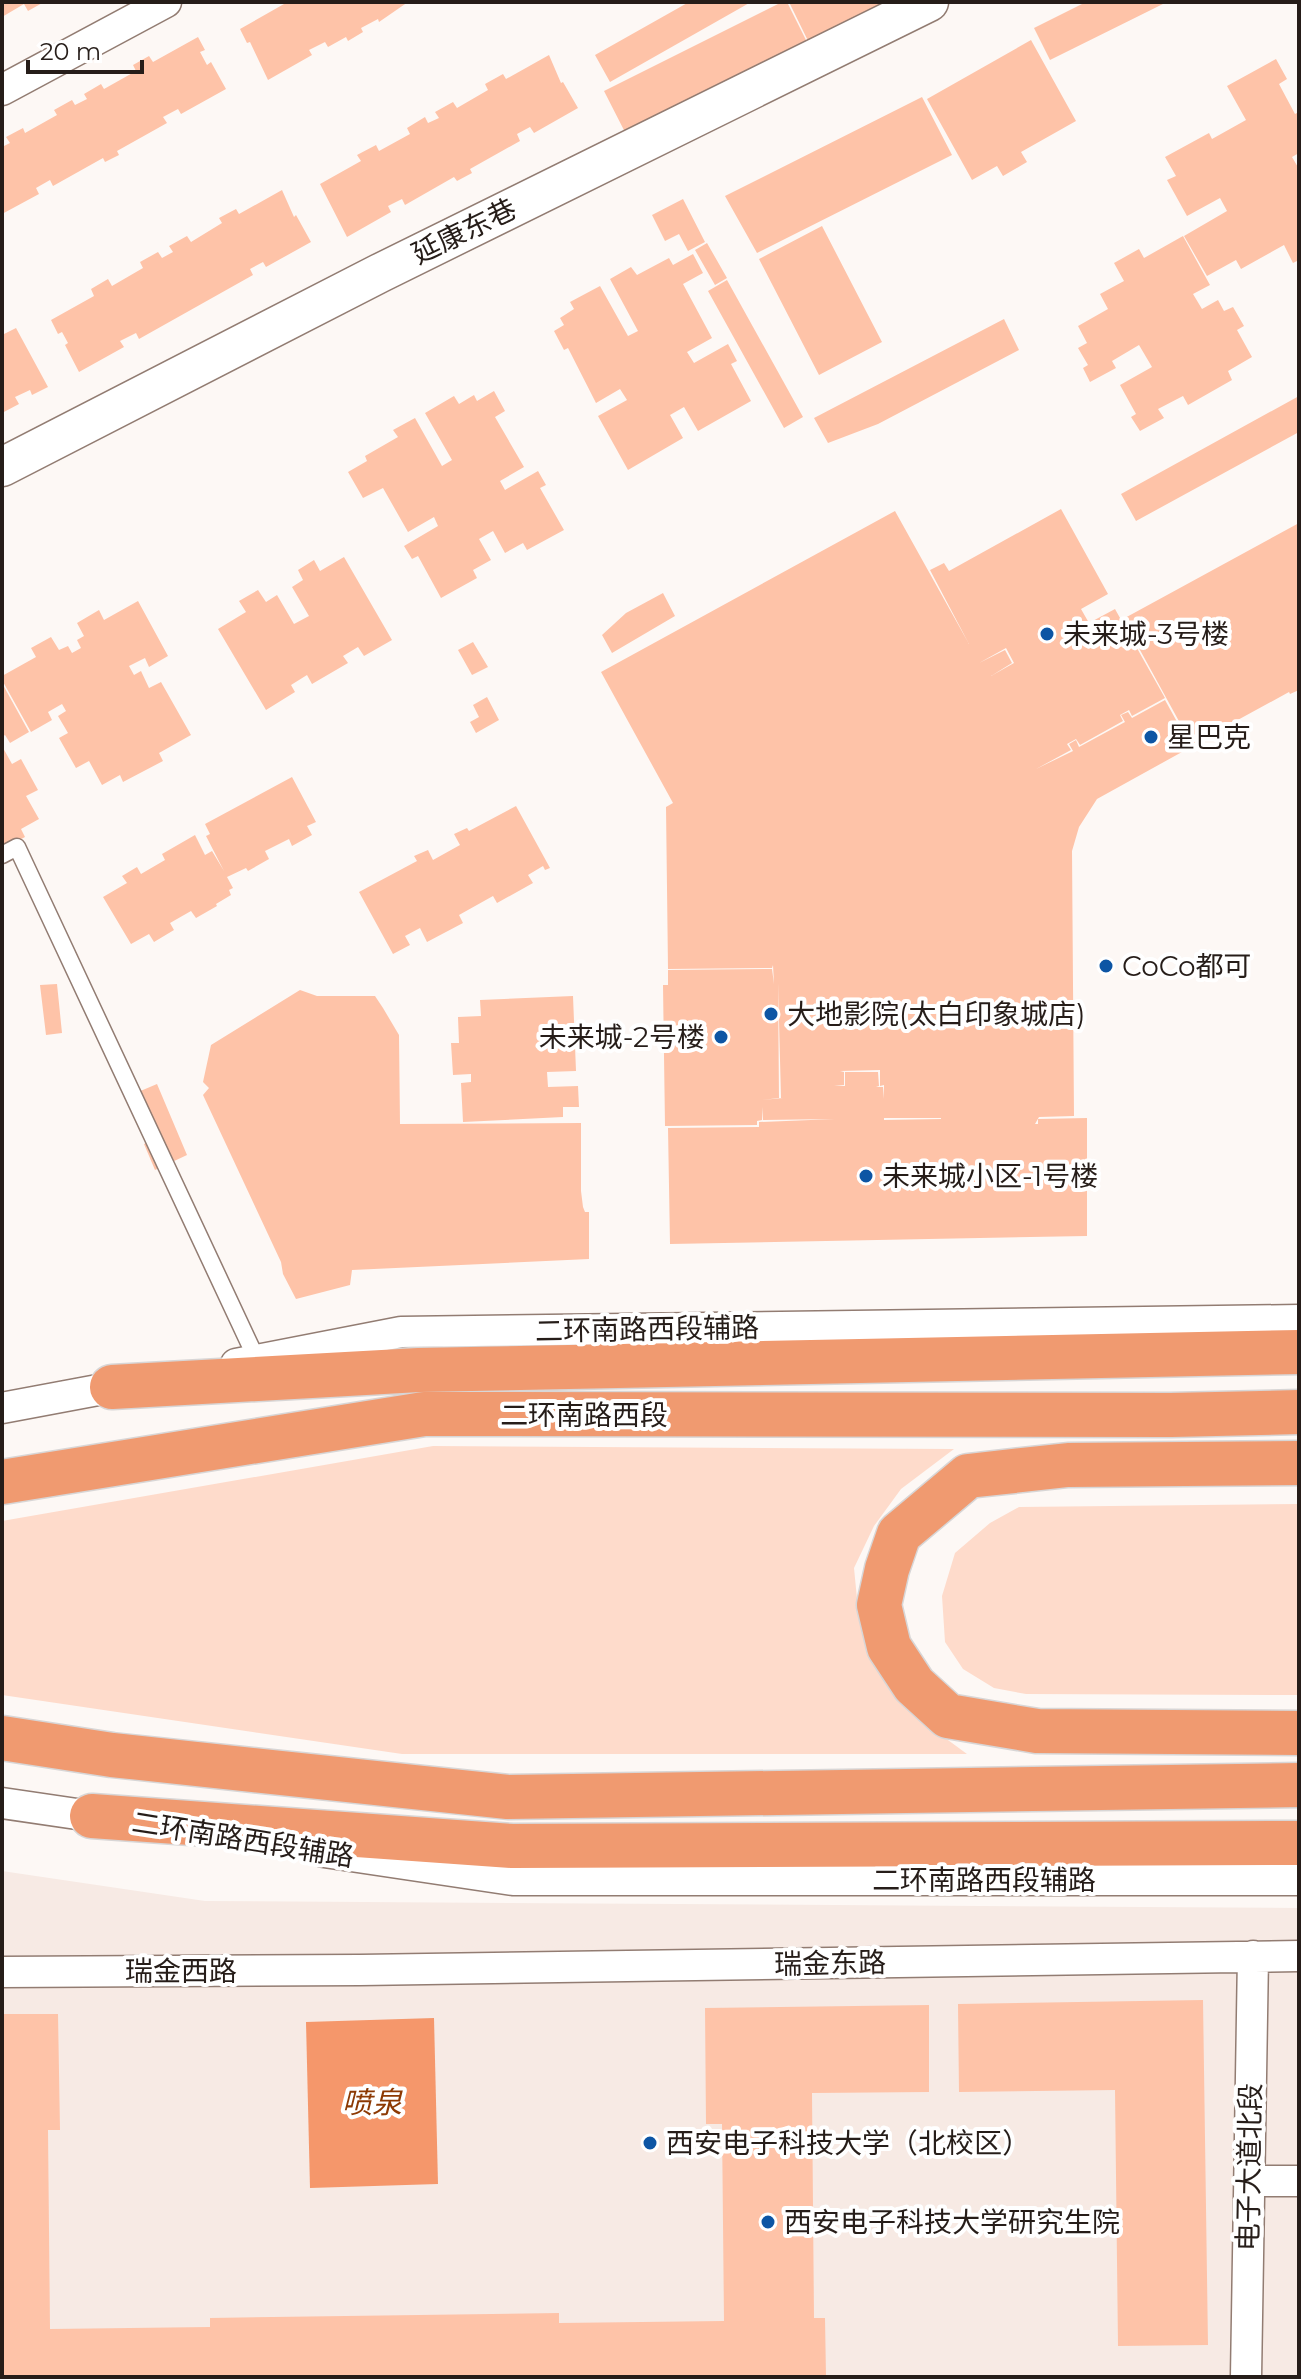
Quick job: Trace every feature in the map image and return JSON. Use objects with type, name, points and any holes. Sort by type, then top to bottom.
[{"type":"highway","points":[[112,1387],[419,1370],[1299,1352]]},
{"type":"highway","points":[[83,1469],[419,1370]]},
{"type":"highway","name":"二环南路西段","points":[[2,1482],[424,1414],[1171,1415],[1299,1412]]},
{"type":"highway","points":[[1068,1465],[1171,1415],[1299,1462]]},
{"type":"highway","points":[[1287,1733],[1037,1731],[948,1716],[914,1685],[889,1647],[879,1605],[899,1534],[968,1476],[1068,1465],[1299,1462]]},
{"type":"highway","points":[[1094,1732],[1182,1786]]},
{"type":"highway","points":[[1182,1786],[1287,1733]]},
{"type":"highway","points":[[2,1738],[112,1755],[508,1797],[1299,1785]]},
{"type":"highway","points":[[112,1755],[512,1846]]},
{"type":"highway","points":[[92,1816],[512,1846],[1299,1843]]},
{"type":"street","points":[[2,90],[166,2]]},
{"type":"street","name":"延康东巷","points":[[2,467],[380,273],[929,2]]},
{"type":"street","name":"二环南路西段辅路","points":[[2,1408],[401,1332],[1299,1320]]},
{"type":"street","name":"二环南路西段辅路","points":[[2,1803],[513,1880],[1299,1880]]},
{"type":"street","name":"电子大道北段","points":[[1246,2377],[1253,1956]]},
{"type":"street","name":"瑞金东路","points":[[360,1970],[1299,1956]]},
{"type":"street","name":"瑞金西路","points":[[2,1972],[360,1970]]},
{"type":"street","points":[[1249,2181],[1299,2181]]},
{"type":"lane","points":[[2,855],[17,847],[257,1360]]},
{"type":"shaded area","points":[[433,1446],[954,1449],[901,1489],[874,1526],[854,1568],[859,1619],[885,1678],[918,1718],[967,1754],[402,1754],[2,1695],[2,1521]]},
{"type":"shaded area","points":[[1299,1504],[1299,1695],[1026,1694],[994,1688],[963,1669],[945,1642],[942,1596],[955,1553],[990,1523],[1019,1507]]},
{"type":"shaded area","name":"西安电子科技大学（北校区）","points":[[2,1871],[205,1901],[1299,1908],[1299,2377],[2,2377]]},
{"type":"water","name":"喷泉","points":[[434,2018],[438,2184],[310,2188],[306,2022]]},
{"type":"building","points":[[2,2],[44,2],[28,11],[24,4],[2,17]]},
{"type":"building","points":[[283,2],[408,2],[379,22],[378,19],[361,28],[363,32],[348,41],[346,37],[328,47],[325,42],[309,50],[312,55],[268,80],[250,42],[247,43],[240,29]]},
{"type":"building","points":[[689,2],[751,2],[610,82],[595,55]]},
{"type":"building","points":[[787,2],[811,50],[629,140],[604,91]]},
{"type":"building","points":[[789,2],[907,2],[811,47]]},
{"type":"building","points":[[1086,2],[1167,2],[1050,60],[1034,28]]},
{"type":"building","points":[[198,37],[205,50],[200,52],[207,65],[211,62],[226,89],[181,114],[178,109],[163,117],[167,123],[117,151],[119,155],[105,162],[103,158],[53,186],[50,180],[36,188],[39,194],[2,214],[2,147],[10,143],[6,137],[23,128],[25,133],[57,115],[54,110],[72,100],[75,105],[87,99],[84,94],[101,84],[104,89],[136,71],[133,65],[149,56],[153,62]]},
{"type":"building","points":[[1031,40],[1076,121],[1021,152],[1027,162],[1003,176],[997,166],[972,180],[927,99]]},
{"type":"building","points":[[549,55],[561,83],[578,108],[534,133],[530,127],[517,134],[520,141],[470,169],[472,173],[457,181],[454,177],[405,205],[402,199],[388,206],[391,212],[347,237],[320,184],[361,161],[357,155],[376,145],[379,151],[410,134],[407,128],[425,117],[428,123],[439,118],[435,112],[453,102],[457,108],[488,90],[485,84],[503,74],[506,79]]},
{"type":"building","points":[[1276,59],[1287,79],[1279,84],[1295,114],[1299,112],[1299,153],[1292,157],[1299,169],[1299,260],[1293,263],[1284,245],[1241,269],[1236,260],[1207,276],[1184,236],[1227,211],[1220,198],[1187,216],[1167,180],[1176,176],[1165,157],[1209,133],[1212,139],[1246,120],[1227,86]]},
{"type":"building","points":[[922,97],[952,155],[757,253],[725,196]]},
{"type":"building","points":[[282,190],[294,217],[296,215],[311,242],[266,267],[263,262],[250,269],[253,275],[139,339],[136,333],[120,341],[124,347],[79,372],[65,345],[68,343],[62,332],[58,334],[51,320],[94,296],[91,289],[108,279],[112,286],[143,268],[140,262],[158,252],[162,258],[173,252],[169,246],[187,236],[191,242],[222,223],[219,218],[236,209],[239,214]]},
{"type":"building","points":[[683,199],[705,242],[688,251],[679,234],[665,241],[652,215]]},
{"type":"building","points":[[822,226],[882,342],[819,375],[759,259]]},
{"type":"building","points":[[1183,236],[1210,285],[1193,294],[1202,309],[1218,300],[1224,311],[1233,307],[1244,326],[1237,330],[1252,357],[1228,371],[1232,380],[1188,405],[1183,396],[1158,409],[1164,418],[1140,431],[1131,417],[1136,414],[1120,385],[1152,367],[1139,345],[1112,361],[1116,368],[1090,382],[1083,368],[1088,365],[1078,348],[1087,343],[1078,326],[1108,309],[1100,294],[1124,281],[1114,263],[1139,249],[1144,258]]},
{"type":"building","points":[[707,243],[727,278],[715,285],[695,250]]},
{"type":"building","points":[[693,254],[703,273],[683,284],[712,338],[687,352],[694,363],[728,344],[737,361],[731,364],[751,401],[698,431],[684,407],[670,415],[683,438],[628,470],[598,416],[627,400],[620,389],[596,403],[568,348],[564,350],[554,331],[564,325],[560,318],[574,309],[570,302],[600,286],[628,336],[638,331],[610,279],[631,267],[637,275],[669,258],[673,265]]},
{"type":"building","points":[[727,280],[803,417],[784,428],[708,291]]},
{"type":"building","points":[[1004,319],[1019,350],[878,424],[828,443],[814,418]]},
{"type":"building","points":[[16,328],[48,387],[32,395],[30,390],[15,397],[19,404],[2,413],[2,335]]},
{"type":"building","points":[[494,391],[505,411],[495,417],[524,467],[500,481],[505,490],[538,471],[546,485],[540,488],[564,530],[527,550],[523,543],[505,553],[493,531],[479,539],[491,560],[473,570],[477,578],[441,598],[418,556],[412,559],[404,546],[438,526],[434,517],[408,532],[383,488],[363,498],[348,472],[367,461],[365,456],[398,437],[393,430],[415,418],[442,466],[452,460],[425,413],[454,396],[459,404],[474,395],[477,401]]},
{"type":"building","points":[[1299,396],[1299,432],[1136,521],[1121,494]]},
{"type":"building","points":[[1061,509],[1108,594],[1081,609],[1089,623],[1115,609],[1165,698],[1132,716],[1129,710],[1120,715],[1123,721],[1080,745],[1076,739],[1067,744],[1071,750],[1036,769],[1073,751],[1069,744],[1076,740],[1079,747],[1125,722],[1121,715],[1128,712],[1132,718],[1165,700],[1191,747],[1097,799],[1079,827],[1072,851],[1074,1116],[1039,1117],[1035,1124],[1038,1124],[1038,1119],[1087,1118],[1087,1236],[670,1244],[668,1128],[759,1127],[759,1122],[835,1119],[763,1120],[762,1107],[762,1120],[757,1121],[757,1125],[665,1126],[663,985],[668,985],[668,970],[772,969],[774,984],[773,965],[772,968],[668,969],[666,807],[673,803],[601,672],[895,511],[969,644],[930,570],[944,563],[949,571]],"holes":[[[1006,648],[1014,663],[991,676],[1012,663],[1005,650],[979,663]],[[778,983],[783,1098],[762,1100],[779,1098]],[[880,1070],[880,1086],[884,1085],[884,1099],[883,1087],[876,1087],[879,1086],[878,1072],[845,1072],[845,1086],[834,1086],[844,1085],[844,1072],[840,1071]],[[884,1118],[941,1118],[941,1119]]]},
{"type":"building","points":[[1299,523],[1299,690],[1289,692],[1192,745],[1123,619]]},
{"type":"building","points":[[344,557],[392,640],[364,656],[358,647],[343,656],[348,663],[312,684],[307,675],[291,685],[295,692],[266,710],[218,629],[246,612],[239,601],[258,590],[266,602],[277,595],[294,624],[309,616],[292,587],[303,580],[298,570],[314,560],[320,571]]},
{"type":"building","points":[[663,593],[675,616],[612,653],[602,635],[626,613]]},
{"type":"building","points":[[138,601],[168,656],[149,667],[145,658],[129,666],[134,675],[141,671],[149,688],[161,682],[191,735],[159,753],[163,761],[123,782],[120,775],[102,785],[89,761],[76,768],[59,738],[68,733],[58,716],[66,711],[62,704],[48,712],[52,720],[31,732],[2,676],[36,657],[31,648],[51,637],[59,650],[68,646],[72,653],[81,648],[77,640],[84,636],[77,623],[99,610],[104,620]]},
{"type":"building","points":[[473,642],[488,667],[472,675],[458,650]]},
{"type":"building","points":[[2,683],[29,732],[10,743],[5,735],[2,737]]},
{"type":"building","points":[[487,697],[499,720],[476,733],[470,722],[479,717],[473,705]]},
{"type":"building","points":[[2,746],[12,764],[21,759],[38,790],[26,796],[39,819],[21,829],[25,837],[2,849]]},
{"type":"building","points":[[292,777],[316,822],[307,826],[312,835],[292,846],[289,839],[265,851],[269,859],[248,871],[246,868],[227,877],[233,888],[229,890],[231,895],[217,906],[196,918],[191,911],[170,923],[174,930],[154,942],[149,934],[131,944],[103,897],[127,883],[122,876],[137,867],[141,874],[165,860],[162,854],[195,835],[205,855],[212,851],[224,871],[206,836],[210,834],[205,824]]},
{"type":"building","points":[[516,806],[550,868],[545,870],[543,866],[528,875],[533,883],[497,903],[493,896],[459,915],[463,923],[427,942],[420,928],[405,936],[410,945],[393,954],[359,892],[417,861],[414,856],[428,850],[433,860],[460,845],[454,834],[467,828],[469,831]]},
{"type":"building","points":[[57,984],[62,1033],[46,1035],[40,985]]},
{"type":"building","points":[[300,990],[317,996],[375,996],[399,1035],[400,1124],[581,1123],[581,1191],[583,1207],[585,1212],[589,1212],[589,1259],[352,1270],[350,1285],[296,1299],[203,1095],[209,1088],[203,1082],[211,1045]]},
{"type":"building","points":[[573,996],[576,1071],[547,1072],[548,1087],[578,1086],[579,1107],[563,1107],[563,1117],[463,1122],[461,1083],[471,1082],[471,1074],[453,1075],[451,1043],[459,1043],[458,1017],[481,1016],[480,1000]]},
{"type":"building","points":[[157,1084],[187,1155],[155,1170],[144,1144],[150,1141],[131,1095]]},
{"type":"building","points":[[1203,2000],[1208,2345],[1118,2346],[1115,2090],[959,2092],[958,2004]]},
{"type":"building","name":"西安电子科技大学研究生院","points":[[929,2005],[929,2092],[812,2093],[814,2318],[825,2318],[826,2377],[2,2377],[2,2014],[58,2014],[60,2130],[48,2130],[50,2329],[210,2327],[210,2318],[559,2313],[559,2323],[724,2321],[722,2124],[706,2124],[705,2008]]},
{"type":"place","name":"未来城-3号楼","points":[[1047,634]]},
{"type":"place","name":"星巴克","points":[[1151,737]]},
{"type":"place","name":"CoCo都可","points":[[1106,966]]},
{"type":"place","name":"大地影院(太白印象城店)","points":[[771,1014]]},
{"type":"place","name":"未来城-2号楼","points":[[721,1037]]},
{"type":"place","name":"未来城小区-1号楼","points":[[866,1176]]},
{"type":"place","name":"西安电子科技大学（北校区）","points":[[650,2143]]},
{"type":"place","name":"西安电子科技大学研究生院","points":[[768,2222]]}]
